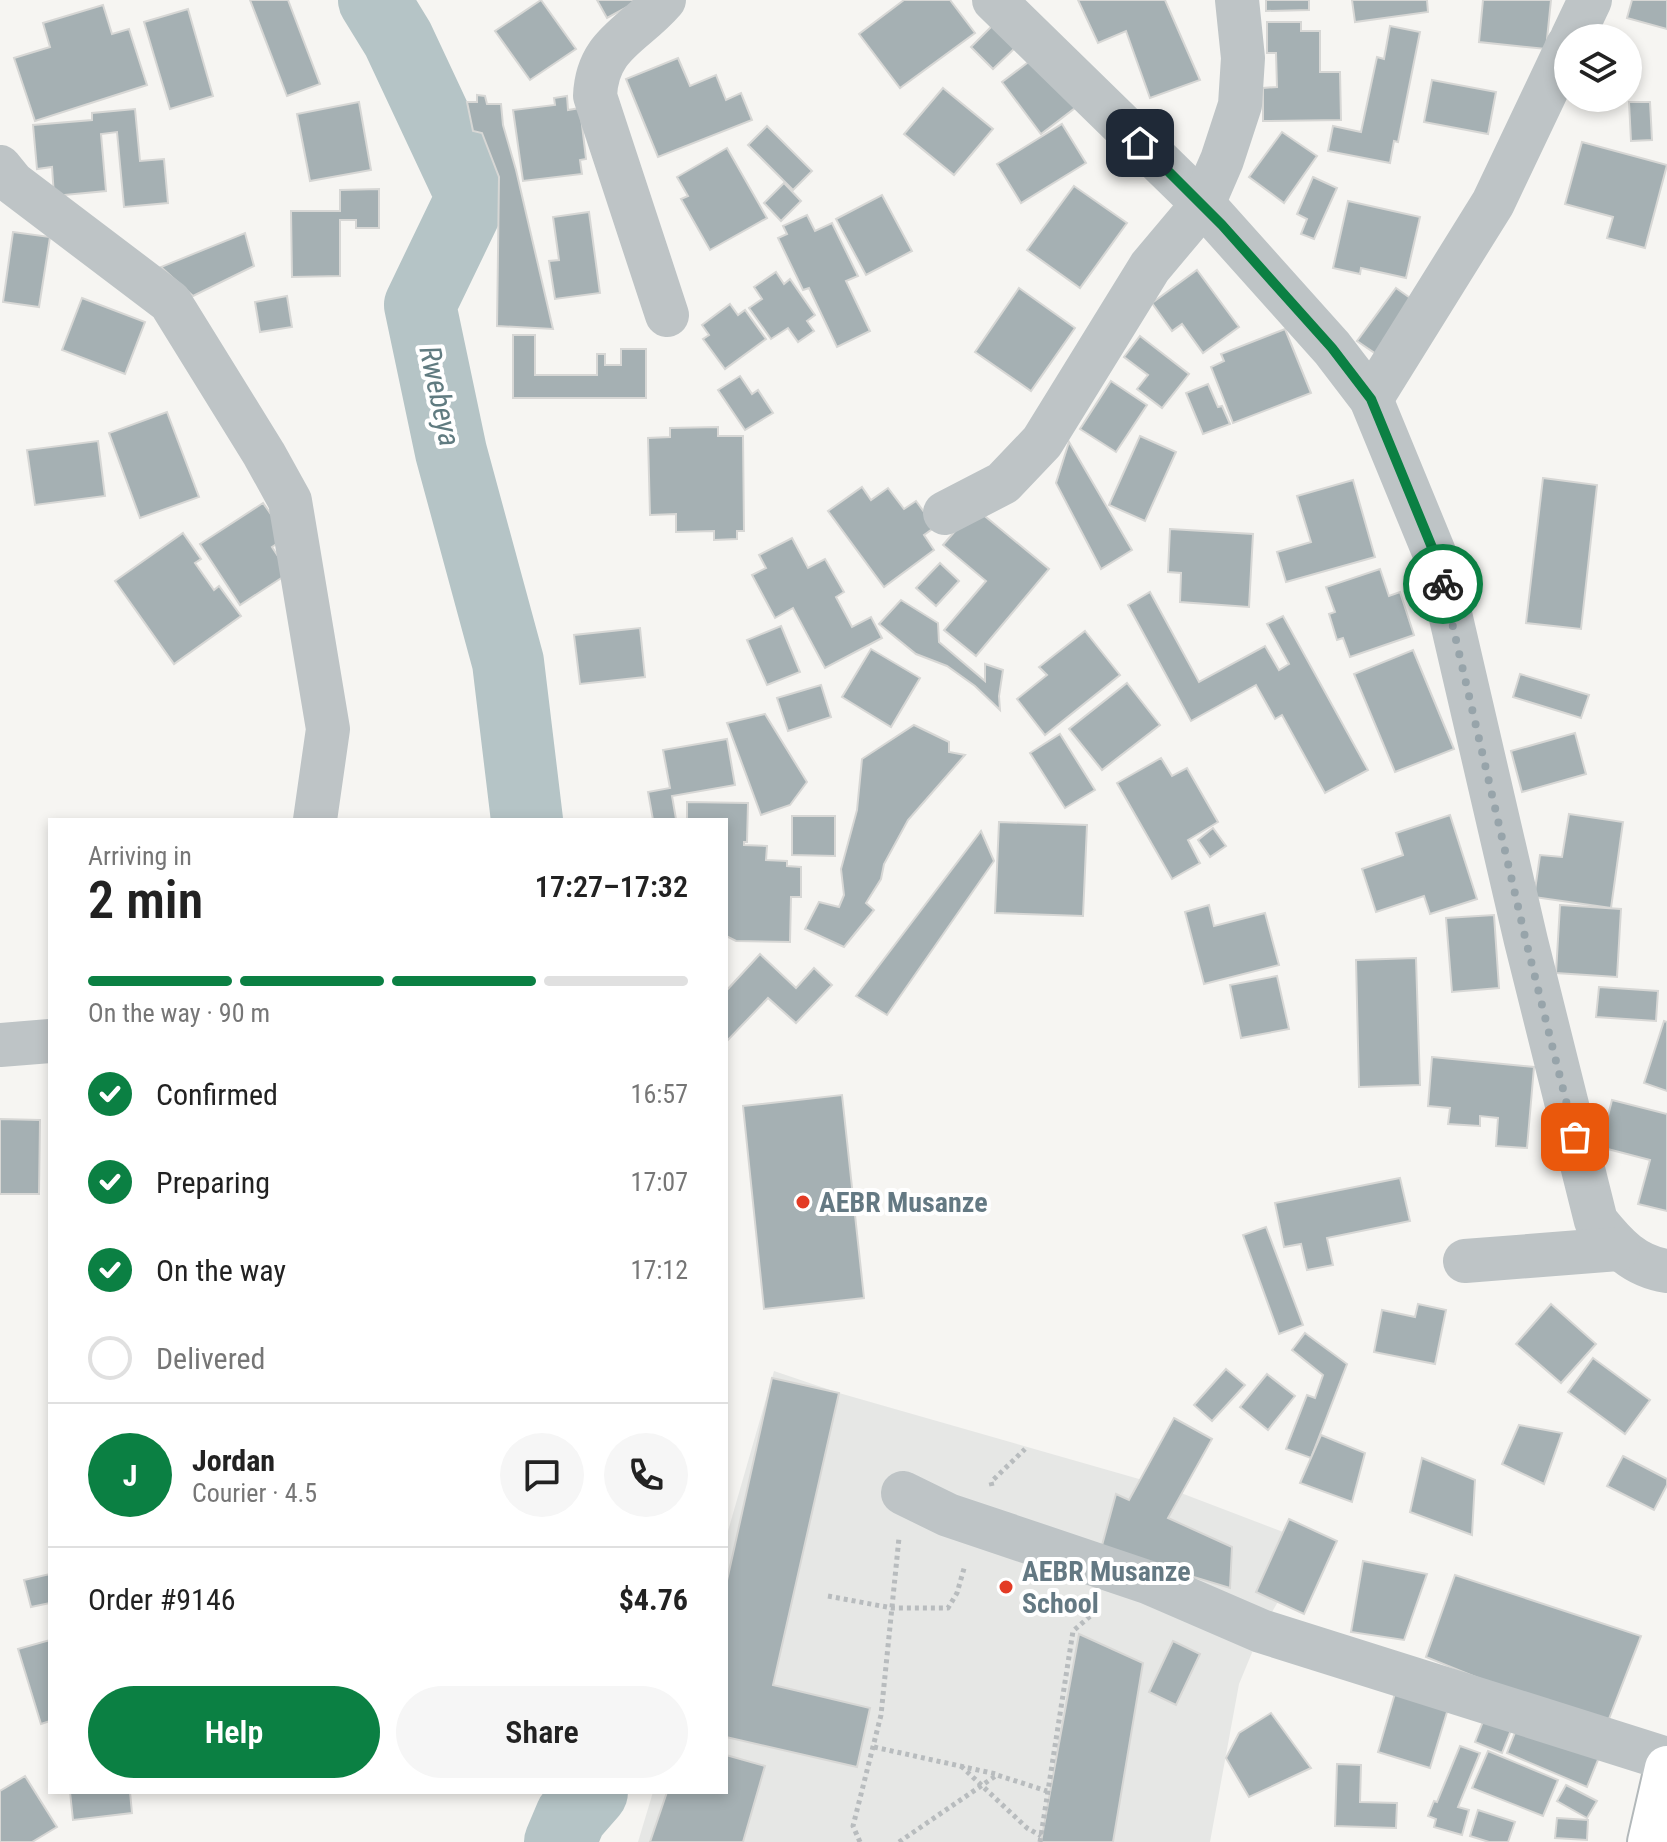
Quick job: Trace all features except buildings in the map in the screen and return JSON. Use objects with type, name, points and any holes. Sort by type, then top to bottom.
[{"type":"main road","points":[[1650,1842],[1667,1768]]},
{"type":"street","points":[[664,0],[609,50],[600,65],[595,96],[667,315]]},
{"type":"street","points":[[994,0],[1203,204],[1332,348],[1371,399],[1438,562],[1526,941],[1596,1221],[1618,1249],[1650,1269],[1667,1271]]},
{"type":"street","points":[[945,513],[1003,483],[1042,442],[1150,267],[1203,204],[1240,105],[1243,58],[1237,0]]},
{"type":"street","points":[[1579,24],[1590,0]]},
{"type":"street","points":[[1371,399],[1493,203],[1554,74]]},
{"type":"street","points":[[0,167],[13,183],[170,302],[290,501],[328,729],[315,818]]},
{"type":"street","points":[[0,1045],[48,1041]]},
{"type":"street","points":[[1465,1261],[1618,1249]]},
{"type":"street","points":[[903,1493],[948,1515],[1150,1583],[1261,1631],[1667,1759]]},
{"type":"path","points":[[860,1842],[853,1826],[881,1715],[903,1493]]},
{"type":"path","points":[[828,1596],[892,1608],[948,1608],[957,1593],[977,1524]]},
{"type":"path","points":[[1041,1839],[1073,1631],[1090,1614],[1150,1583]]},
{"type":"path","points":[[874,1747],[997,1775],[1047,1791]]},
{"type":"path","points":[[960,1766],[1041,1839]]},
{"type":"path","points":[[899,1842],[997,1775]]},
{"type":"shaded area","name":"AEBR Musanze School","points":[[774,1371],[839,1393],[1160,1485],[1312,1543],[1261,1631],[1239,1684],[1210,1842],[638,1842],[652,1794],[728,1794],[728,1531]]},
{"type":"waterway","name":"Rwebeya","points":[[374,0],[398,39],[472,197],[420,305],[451,452],[508,662],[527,818]]},
{"type":"waterway","name":"Rwebeya","points":[[560,1842],[571,1816],[590,1794]]},
{"type":"way so far","points":[[1443,584],[1575,1137]]},
{"type":"place","name":"AEBR Musanze","points":[[803,1202]]},
{"type":"place","name":"AEBR Musanze School","points":[[1006,1587]]},
{"type":"route","points":[[1140,143],[1222,225],[1332,348],[1371,399],[1438,562],[1443,584]]}]
